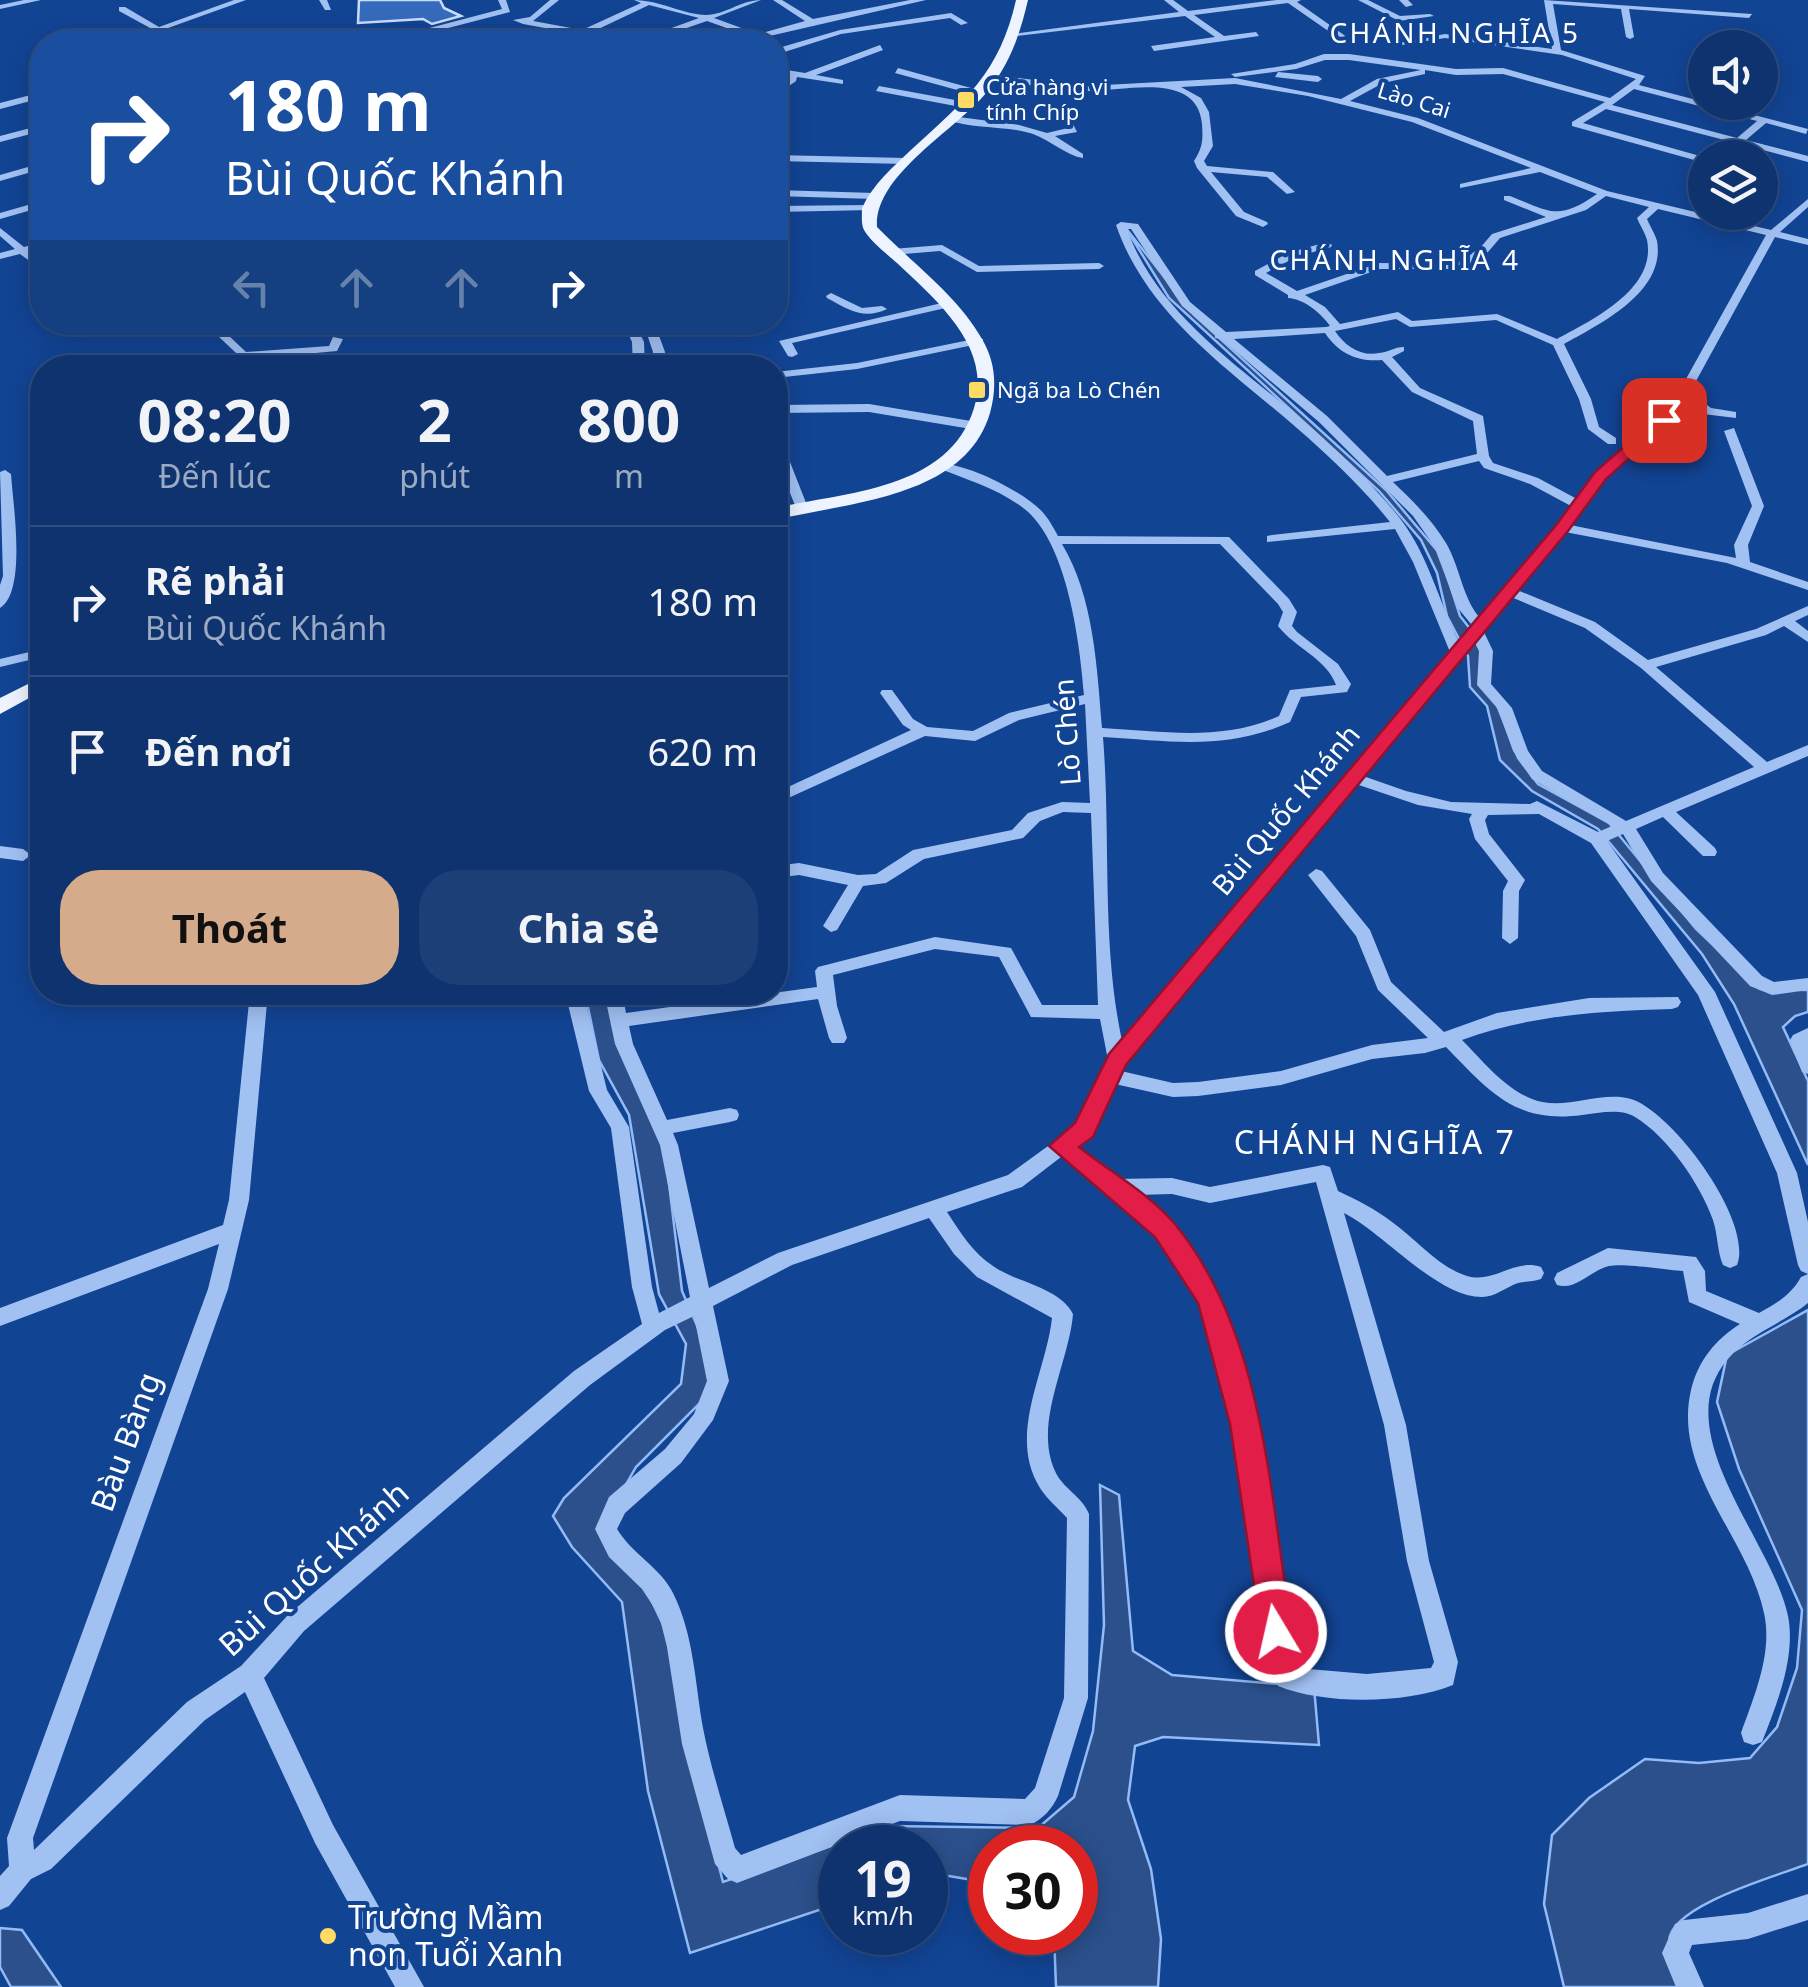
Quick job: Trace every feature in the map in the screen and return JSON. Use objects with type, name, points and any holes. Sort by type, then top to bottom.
[{"type":"main road","points":[[788,511],[924,478],[946,467],[977,426],[986,400],[988,368],[979,341],[870,228],[872,202],[906,161],[996,77],[1017,34],[1022,0]]},
{"type":"main road","points":[[0,706],[30,690]]},
{"type":"street","points":[[0,8],[37,0]]},
{"type":"street","points":[[122,9],[159,30],[242,0]]},
{"type":"street","points":[[522,22],[555,0]]},
{"type":"street","points":[[659,5],[672,0]]},
{"type":"street","points":[[668,30],[757,0]]},
{"type":"street","points":[[777,0],[812,22]]},
{"type":"street","points":[[780,30],[898,2],[922,0]]},
{"type":"street","points":[[1168,0],[1221,38]]},
{"type":"street","points":[[1233,0],[1242,6]]},
{"type":"street","points":[[1017,34],[1298,0]]},
{"type":"street","points":[[1362,0],[1407,20],[1430,16]]},
{"type":"street","points":[[1688,155],[1575,124],[1642,78],[1557,50],[1548,0],[1749,16]]},
{"type":"street","points":[[589,30],[643,1],[704,16],[740,30]]},
{"type":"street","points":[[1290,1],[1350,42]]},
{"type":"street","points":[[425,30],[504,5],[522,22],[559,30]]},
{"type":"street","points":[[1624,6],[1630,37]]},
{"type":"street","points":[[788,48],[840,32],[951,15],[964,23]]},
{"type":"street","points":[[1379,22],[1391,16]]},
{"type":"street","points":[[1154,48],[1256,34]]},
{"type":"street","points":[[1402,43],[1445,36],[1563,53]]},
{"type":"street","points":[[806,76],[880,48]]},
{"type":"street","points":[[1200,80],[1329,56],[1456,72],[1496,70]]},
{"type":"street","points":[[1439,57],[1740,140],[1764,120],[1806,130]]},
{"type":"street","points":[[898,71],[980,93]]},
{"type":"street","points":[[1343,101],[1380,80],[1426,71]]},
{"type":"street","points":[[1253,72],[1318,79]]},
{"type":"street","points":[[788,73],[840,82]]},
{"type":"street","points":[[788,82],[791,74]]},
{"type":"street","name":"Lào Cai","points":[[996,77],[1086,89],[1200,80],[1252,83],[1331,98],[1415,120],[1604,193],[1808,242]]},
{"type":"street","points":[[1165,82],[1198,100],[1204,112],[1208,146],[1199,161],[1202,168],[1219,183],[1237,212],[1263,224]]},
{"type":"street","points":[[1633,86],[1688,100]]},
{"type":"street","points":[[879,89],[966,104]]},
{"type":"street","points":[[0,106],[30,98]]},
{"type":"street","points":[[1321,108],[1331,98]]},
{"type":"street","points":[[950,119],[1050,134],[1074,130],[1066,118],[1053,112]]},
{"type":"street","points":[[0,142],[30,134]]},
{"type":"street","points":[[1050,134],[1080,156]]},
{"type":"street","points":[[1778,150],[1808,158]]},
{"type":"street","points":[[788,158],[906,161]]},
{"type":"street","points":[[1202,168],[1270,174],[1290,192]]},
{"type":"street","points":[[0,178],[30,169]]},
{"type":"street","points":[[1463,186],[1540,169]]},
{"type":"street","points":[[1294,296],[1379,266],[1458,267],[1484,250],[1496,236],[1583,208],[1604,193]]},
{"type":"street","points":[[788,195],[872,202]]},
{"type":"street","points":[[1507,198],[1555,217]]},
{"type":"street","points":[[788,208],[872,202]]},
{"type":"street","name":"Bùi Quốc Khánh","points":[[22,1870],[42,1860],[196,1711],[250,1675],[296,1623],[466,1475],[582,1378],[655,1325],[785,1259],[935,1212],[1015,1182],[1084,1130],[1113,1068],[1457,649],[1580,506],[1600,476],[1664,420],[1772,234],[1808,202]]},
{"type":"street","points":[[1558,343],[1635,294],[1646,282],[1650,231],[1642,218],[1655,206]]},
{"type":"street","points":[[0,216],[30,207]]},
{"type":"street","points":[[1457,649],[1439,623],[1415,553],[1397,525],[1308,432],[1197,337],[1157,294],[1120,225],[1134,226],[1186,304],[1323,419],[1418,513],[1441,546],[1464,607],[1477,625],[1486,651],[1484,685],[1506,708],[1525,761],[1548,785],[1625,829],[1657,877],[1756,981],[1772,989],[1808,984]]},
{"type":"street","points":[[0,231],[11,253]]},
{"type":"street","points":[[0,244],[30,270]]},
{"type":"street","points":[[1327,245],[1292,255],[1260,273],[1324,310],[1333,329],[1333,340],[1358,356],[1385,356],[1400,349]]},
{"type":"street","points":[[892,252],[942,248],[978,269],[1100,266]]},
{"type":"street","points":[[831,296],[860,312],[941,300]]},
{"type":"street","points":[[792,354],[785,341],[941,300]]},
{"type":"street","points":[[1201,336],[1333,329],[1398,315],[1410,324],[1490,317],[1558,343],[1586,399],[1594,429],[1612,441]]},
{"type":"street","points":[[223,335],[243,355]]},
{"type":"street","points":[[257,355],[333,349],[337,339]]},
{"type":"street","points":[[788,374],[856,366],[979,341]]},
{"type":"street","points":[[1385,356],[1416,390],[1479,418],[1483,456],[1488,464],[1534,481],[1580,506]]},
{"type":"street","points":[[1683,393],[1707,411],[1732,415]]},
{"type":"street","points":[[788,409],[869,408],[977,426]]},
{"type":"street","points":[[1730,430],[1758,506],[1741,544],[1744,564]]},
{"type":"street","points":[[1385,480],[1483,456]]},
{"type":"street","name":"Lò Chén","points":[[946,467],[1002,490],[1039,515],[1055,540],[1086,630],[1113,1068]]},
{"type":"street","points":[[788,472],[802,508]]},
{"type":"street","points":[[0,604],[10,576],[6,474]]},
{"type":"street","points":[[1272,540],[1397,525]]},
{"type":"street","points":[[1562,527],[1744,564],[1808,586]]},
{"type":"street","points":[[1055,540],[1224,540],[1284,602],[1290,612],[1286,626],[1292,636],[1339,668],[1344,684],[1342,689],[1295,693],[1285,719],[1238,736],[1176,739],[1092,732]]},
{"type":"street","points":[[1508,591],[1590,625],[1646,664],[1764,768]]},
{"type":"street","points":[[1646,664],[1787,622],[1808,610]]},
{"type":"street","points":[[1787,622],[1808,638]]},
{"type":"street","points":[[0,663],[30,656]]},
{"type":"street","points":[[887,693],[908,722],[924,732],[975,736],[1014,716],[1089,699]]},
{"type":"street","points":[[788,794],[924,732]]},
{"type":"street","points":[[1600,838],[1808,750]]},
{"type":"street","points":[[1352,777],[1402,796],[1484,810],[1534,810],[1536,806],[1600,838],[1706,992],[1787,1173],[1808,1265]]},
{"type":"street","points":[[788,870],[858,881],[880,879],[918,854],[1017,834],[1034,817],[1062,806],[1097,808]]},
{"type":"street","points":[[1484,810],[1478,819],[1481,836],[1494,856],[1512,869],[1517,880],[1511,890],[1510,938]]},
{"type":"street","points":[[1666,811],[1709,852]]},
{"type":"street","points":[[0,852],[23,855]]},
{"type":"street","points":[[1316,874],[1364,934],[1384,985],[1484,1074],[1526,1105],[1552,1110],[1621,1105],[1649,1114],[1710,1192],[1723,1222],[1730,1259]]},
{"type":"street","points":[[831,926],[858,881]]},
{"type":"street","points":[[838,1038],[822,976],[830,966],[952,942],[1005,952],[1038,1012],[1108,1012]]},
{"type":"street","points":[[788,997],[825,992]]},
{"type":"street","points":[[1113,1068],[1173,1090],[1198,1089],[1280,1078],[1372,1052],[1446,1040],[1497,1020],[1589,1006],[1672,1002]]},
{"type":"street","name":"Bàu Bàng","points":[[22,1870],[20,1838],[218,1289],[232,1230],[258,1005]]},
{"type":"street","points":[[577,1005],[598,1091],[620,1127],[642,1288],[655,1325]]},
{"type":"street","points":[[616,1005],[624,1044],[662,1128],[718,1381],[712,1403],[673,1456],[617,1505],[606,1530],[618,1553],[653,1582],[664,1599],[683,1663],[691,1729],[730,1867],[747,1870],[873,1814],[900,1808],[1030,1812],[1045,1796],[1076,1698],[1078,1514],[1045,1475],[1038,1430],[1044,1385],[1062,1342],[1063,1314],[1045,1299],[993,1277],[967,1257],[935,1212]]},
{"type":"street","points":[[619,1021],[733,1005]]},
{"type":"street","points":[[1808,1035],[1800,1040],[1808,1067]]},
{"type":"street","points":[[662,1128],[730,1116]]},
{"type":"street","points":[[1062,1146],[1164,1229],[1210,1299],[1244,1424],[1287,1678],[1332,1684],[1438,1680],[1444,1676],[1446,1662],[1418,1561],[1395,1425],[1323,1173],[1210,1195],[1172,1186],[1115,1187]]},
{"type":"street","points":[[1329,1196],[1373,1219],[1437,1268],[1460,1280],[1487,1288],[1499,1279],[1534,1273]]},
{"type":"street","points":[[0,1317],[232,1230]]},
{"type":"street","points":[[1564,1280],[1608,1257],[1689,1264],[1695,1271],[1696,1296],[1758,1322]]},
{"type":"street","points":[[1753,1733],[1771,1677],[1777,1618],[1697,1426],[1708,1369],[1726,1343],[1793,1304],[1808,1283]]},
{"type":"street","points":[[250,1675],[358,1902],[410,1987]]},
{"type":"street","points":[[0,1897],[22,1870]]},
{"type":"street","points":[[1690,1987],[1675,1954],[1684,1933],[1748,1926],[1808,1908]]},
{"type":"water","points":[[1125,227],[1194,315],[1386,490],[1440,554],[1460,616],[1482,644],[1481,665],[1518,758],[1538,784],[1609,823],[1696,929],[1760,989],[1808,990],[1808,1012],[1795,1016],[1783,1027],[1808,1081],[1808,1165],[1734,1004],[1702,954],[1598,829],[1532,791],[1500,760],[1487,706],[1470,687],[1468,656],[1447,616],[1437,573],[1421,540],[1379,491],[1169,298]]},
{"type":"water","points":[[588,1005],[613,1005],[664,1142],[682,1291],[711,1358],[712,1391],[636,1467],[600,1530],[646,1589],[665,1629],[692,1763],[723,1882],[818,1850],[818,1910],[690,1953],[648,1791],[622,1602],[572,1547],[553,1516],[564,1498],[681,1384],[686,1344],[659,1294],[629,1115],[599,1060]]},
{"type":"water","points":[[1808,1310],[1808,1864],[1728,1893],[1687,1915],[1674,1928],[1669,1941],[1680,1987],[1564,1987],[1544,1904],[1552,1835],[1589,1798],[1645,1759],[1699,1763],[1750,1758],[1777,1727],[1797,1668],[1802,1610],[1739,1469],[1717,1402],[1727,1355]]},
{"type":"water","points":[[1100,1485],[1119,1495],[1133,1651],[1172,1675],[1314,1687],[1319,1745],[1163,1737],[1135,1746],[1128,1800],[1151,1869],[1161,1939],[1158,1987],[1056,1987],[1055,1955],[1098,1955],[1098,1825],[1041,1825],[1074,1797],[1093,1731],[1104,1625]]},
{"type":"water","points":[[948,1827],[968,1827],[968,1879],[949,1876]]},
{"type":"water","points":[[0,1928],[22,1930],[61,1987],[11,1987],[0,1967]]},
{"type":"building","points":[[359,0],[440,0],[444,8],[461,16],[432,24],[423,19],[358,23]]},
{"type":"place","name":"Cửa hàng vi tính Chíp","points":[[966,100]]},
{"type":"place","name":"Ngã ba Lò Chén","points":[[977,390]]},
{"type":"place","name":"Trường Mầm non Tuổi Xanh","points":[[328,1936]]},
{"type":"district","name":"CHÁNH NGHĨA 5","points":[[1455,33]]},
{"type":"district","name":"CHÁNH NGHĨA 4","points":[[1395,260]]},
{"type":"district","name":"CHÁNH NGHĨA 7","points":[[1375,1143]]},
{"type":"route","points":[[1276,1632],[1244,1424],[1210,1299],[1164,1229],[1062,1146],[1084,1130],[1117,1060],[1580,506],[1600,476],[1664,420]]}]
